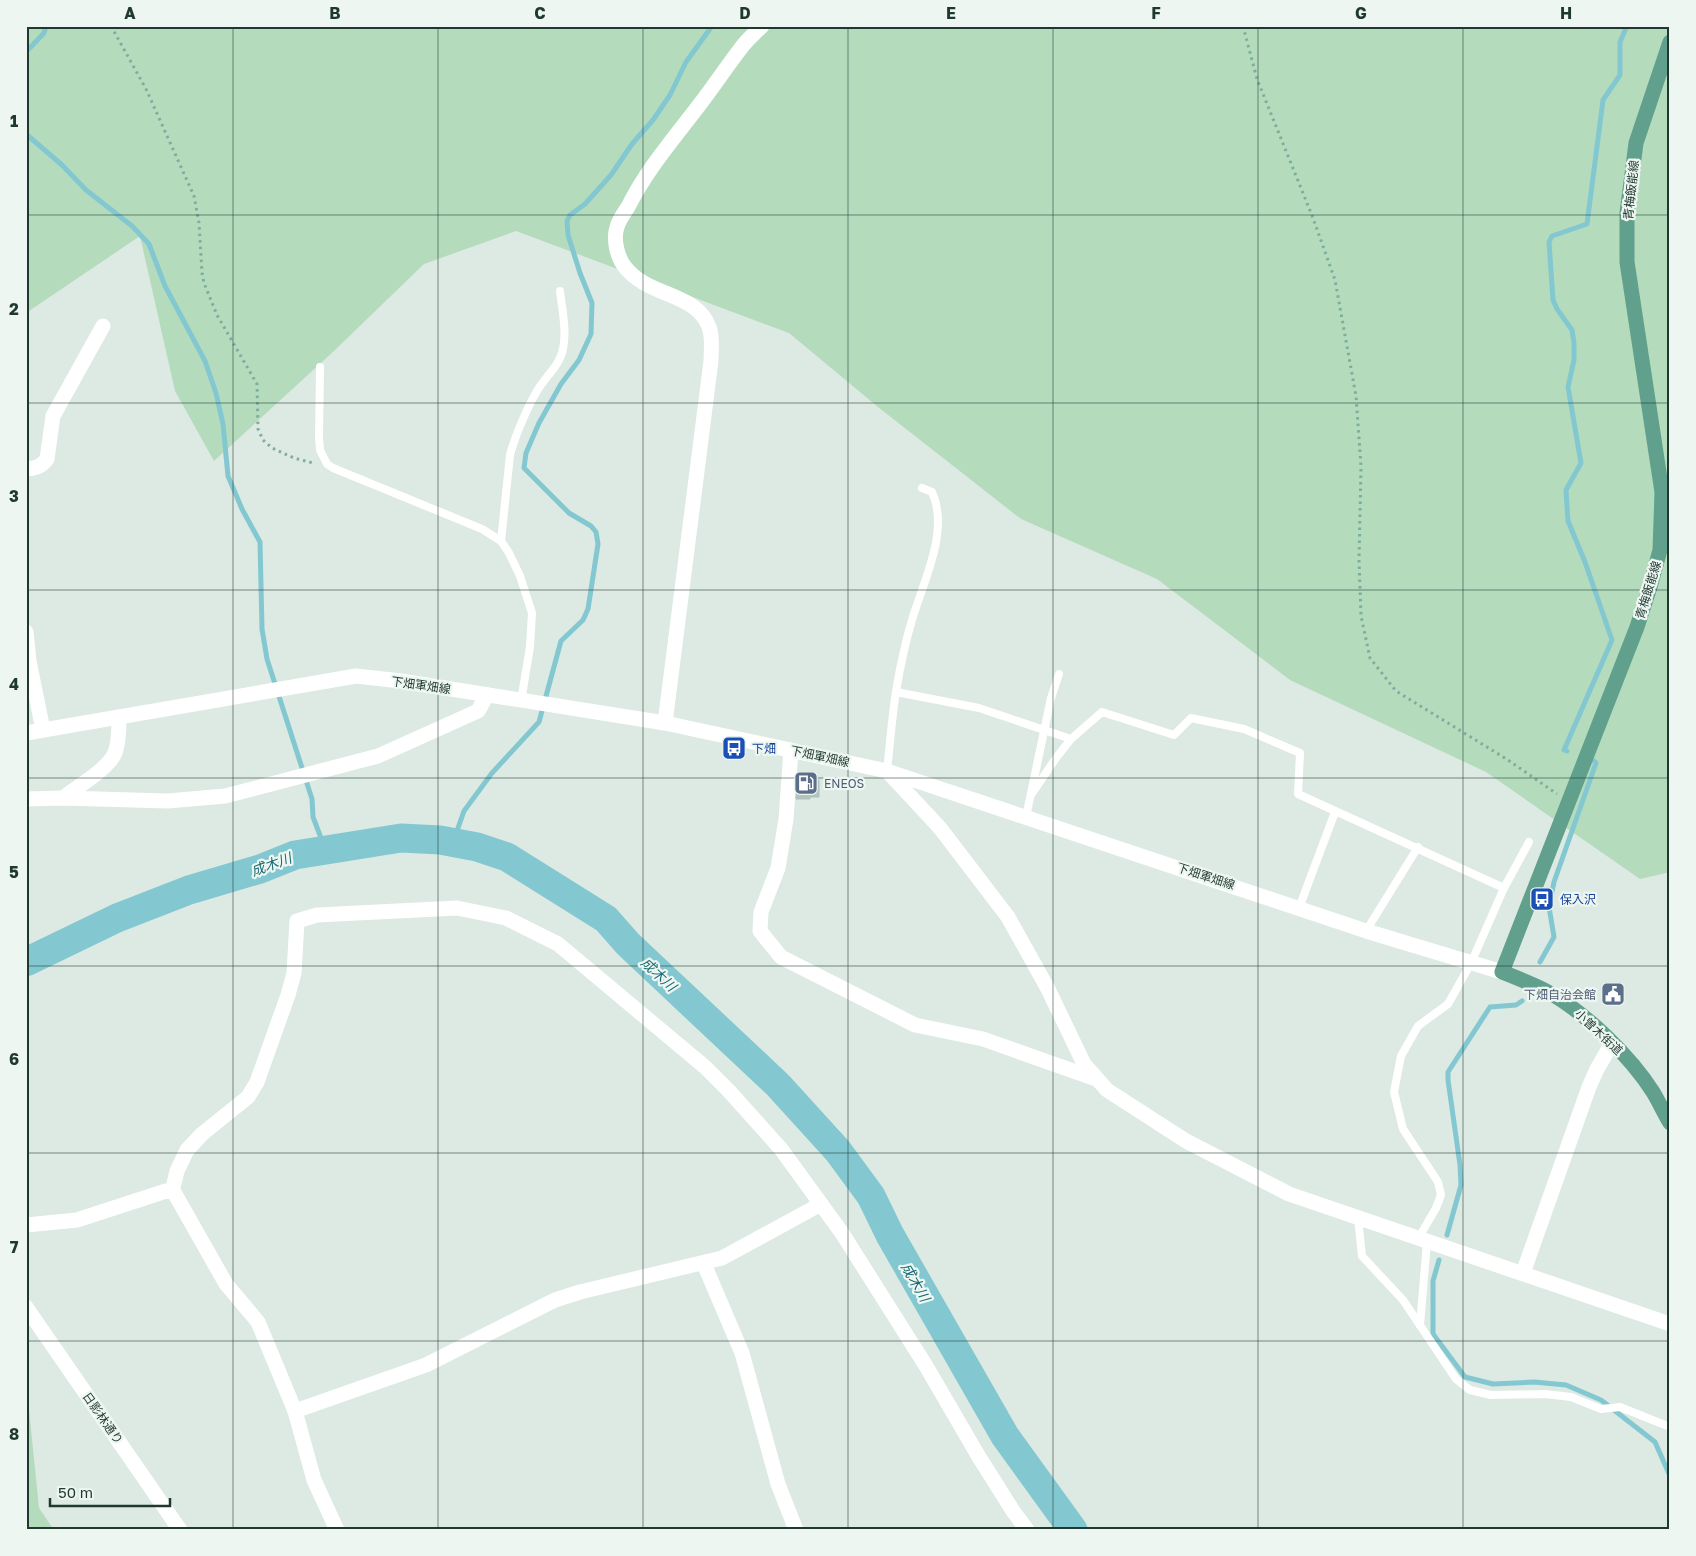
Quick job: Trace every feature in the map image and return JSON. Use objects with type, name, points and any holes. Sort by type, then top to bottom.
[{"type":"main road","name":"青梅飯能線","points":[[1502,972],[1637,627],[1660,550],[1662,492],[1627,262],[1627,213],[1636,143],[1670,42]]},
{"type":"main road","name":"小曽木街道","points":[[1502,972],[1548,992],[1573,1008],[1612,1043],[1653,1092],[1670,1123]]},
{"type":"street","points":[[665,723],[711,361],[710,328],[703,315],[694,306],[655,290],[639,281],[624,266],[618,254],[617,227],[635,193],[656,161],[714,87],[742,47],[762,26]]},
{"type":"street","points":[[26,469],[43,465],[47,459],[53,416],[64,393],[103,326]]},
{"type":"street","points":[[26,632],[29,661],[44,730]]},
{"type":"street","name":"下畑軍畑線","points":[[26,733],[356,676],[401,681],[665,723],[887,771],[1366,931],[1502,972]]},
{"type":"street","points":[[26,799],[63,798],[168,801],[234,794],[378,756],[478,711],[488,695]]},
{"type":"street","points":[[63,798],[104,767],[114,755],[119,717]]},
{"type":"street","points":[[791,750],[786,819],[778,868],[761,912],[760,931],[781,957],[916,1025],[983,1039],[1098,1079]]},
{"type":"street","points":[[887,771],[940,828],[1008,917],[1048,989],[1084,1064],[1107,1090],[1186,1141],[1289,1194],[1670,1324]]},
{"type":"street","points":[[337,1530],[314,1480],[295,1412],[258,1322],[226,1284],[172,1192],[186,1150],[202,1134],[248,1097],[257,1082],[294,973],[297,921],[317,915],[457,908],[506,918],[558,944],[717,1079],[781,1149],[861,1262],[979,1457],[1027,1530]]},
{"type":"street","points":[[1523,1273],[1589,1087],[1612,1043]]},
{"type":"street","points":[[26,1225],[77,1220],[166,1191],[172,1192]]},
{"type":"street","points":[[295,1412],[426,1364],[555,1300],[580,1292],[704,1264],[736,1251],[821,1204]]},
{"type":"street","points":[[704,1264],[742,1353],[778,1484],[796,1530]]},
{"type":"street","name":"日影林通り","points":[[26,1307],[180,1530]]},
{"type":"lane","points":[[501,541],[510,455],[536,391],[559,360],[563,348],[564,333],[560,291]]},
{"type":"lane","points":[[320,367],[319,438],[320,450],[327,464],[482,529],[501,541],[520,576],[532,613],[530,647],[521,700]]},
{"type":"lane","points":[[887,771],[896,692],[911,622],[935,548],[939,520],[938,504],[932,492],[922,488]]},
{"type":"lane","points":[[1026,817],[1051,698],[1059,674]]},
{"type":"lane","points":[[896,692],[978,708],[1071,739]]},
{"type":"lane","points":[[1031,795],[1071,739],[1102,712],[1174,735],[1191,718],[1244,729],[1300,753],[1298,794],[1335,812],[1418,847],[1504,888]]},
{"type":"lane","points":[[1300,908],[1335,812]]},
{"type":"lane","points":[[1420,1325],[1423,1240],[1441,1195],[1438,1182],[1403,1129],[1394,1092],[1401,1056],[1418,1026],[1448,1004],[1471,964],[1504,888],[1529,842]]},
{"type":"lane","points":[[1366,931],[1418,847]]},
{"type":"lane","points":[[1358,1218],[1362,1256],[1403,1300],[1456,1379],[1470,1390],[1491,1395],[1545,1394],[1571,1397],[1601,1408],[1620,1407],[1670,1427]]},
{"type":"path","points":[[112,26],[146,89],[194,196],[200,223],[204,283],[217,315],[257,384],[258,429],[262,440],[272,448],[294,458],[327,464]]},
{"type":"path","points":[[1243,26],[1257,79],[1314,218],[1335,280],[1356,396],[1361,466],[1359,561],[1361,616],[1370,658],[1396,691],[1508,760],[1568,801]]},
{"type":"green space","points":[[26,26],[1670,26],[1670,872],[1640,879],[1486,772],[1290,680],[1157,579],[1021,519],[878,407],[789,333],[516,231],[424,264],[335,350],[214,461],[175,391],[140,236],[26,313]]},
{"type":"green space","points":[[26,1380],[39,1508],[54,1530],[26,1530]]},
{"type":"building","points":[[796,780],[819,780],[819,797],[796,799]]},
{"type":"waterway","points":[[26,52],[44,33],[46,26]]},
{"type":"waterway","points":[[453,842],[464,811],[492,773],[539,722],[561,641],[583,620],[588,609],[598,544],[596,532],[591,526],[569,513],[524,468],[526,453],[539,423],[561,384],[579,360],[591,334],[592,303],[568,235],[567,221],[570,215],[585,204],[611,175],[632,144],[653,120],[670,95],[686,62],[712,26]]},
{"type":"waterway","points":[[1567,751],[1564,750],[1612,640],[1585,562],[1568,521],[1566,490],[1581,463],[1568,387],[1574,360],[1574,343],[1572,330],[1553,300],[1549,242],[1552,236],[1587,224],[1603,100],[1620,75],[1620,42],[1627,26]]},
{"type":"waterway","points":[[26,134],[62,165],[86,190],[132,226],[149,244],[165,286],[205,361],[216,393],[223,424],[228,476],[242,509],[260,542],[262,629],[267,659],[312,799],[313,817],[326,851]]},
{"type":"waterway","points":[[1540,962],[1554,937],[1549,907],[1554,882],[1596,763],[1594,761]]},
{"type":"waterway","name":"成木川","points":[[26,962],[117,918],[189,890],[260,869],[295,855],[401,838],[440,840],[477,847],[507,857],[606,919],[628,944],[778,1085],[838,1151],[871,1196],[890,1235],[1005,1436],[1073,1530]]},
{"type":"waterway","points":[[1447,1235],[1461,1185],[1448,1072],[1490,1007],[1516,1005],[1522,1001]]},
{"type":"waterway","points":[[1439,1260],[1433,1281],[1433,1334],[1465,1377],[1493,1384],[1534,1382],[1566,1385],[1601,1400],[1655,1442],[1670,1476]]},
{"type":"place","name":"下畑","points":[[734,748]]},
{"type":"place","name":"ENEOS","points":[[806,783]]},
{"type":"place","name":"保入沢","points":[[1542,899]]},
{"type":"place","name":"下畑自治会館","points":[[1613,994]]}]
